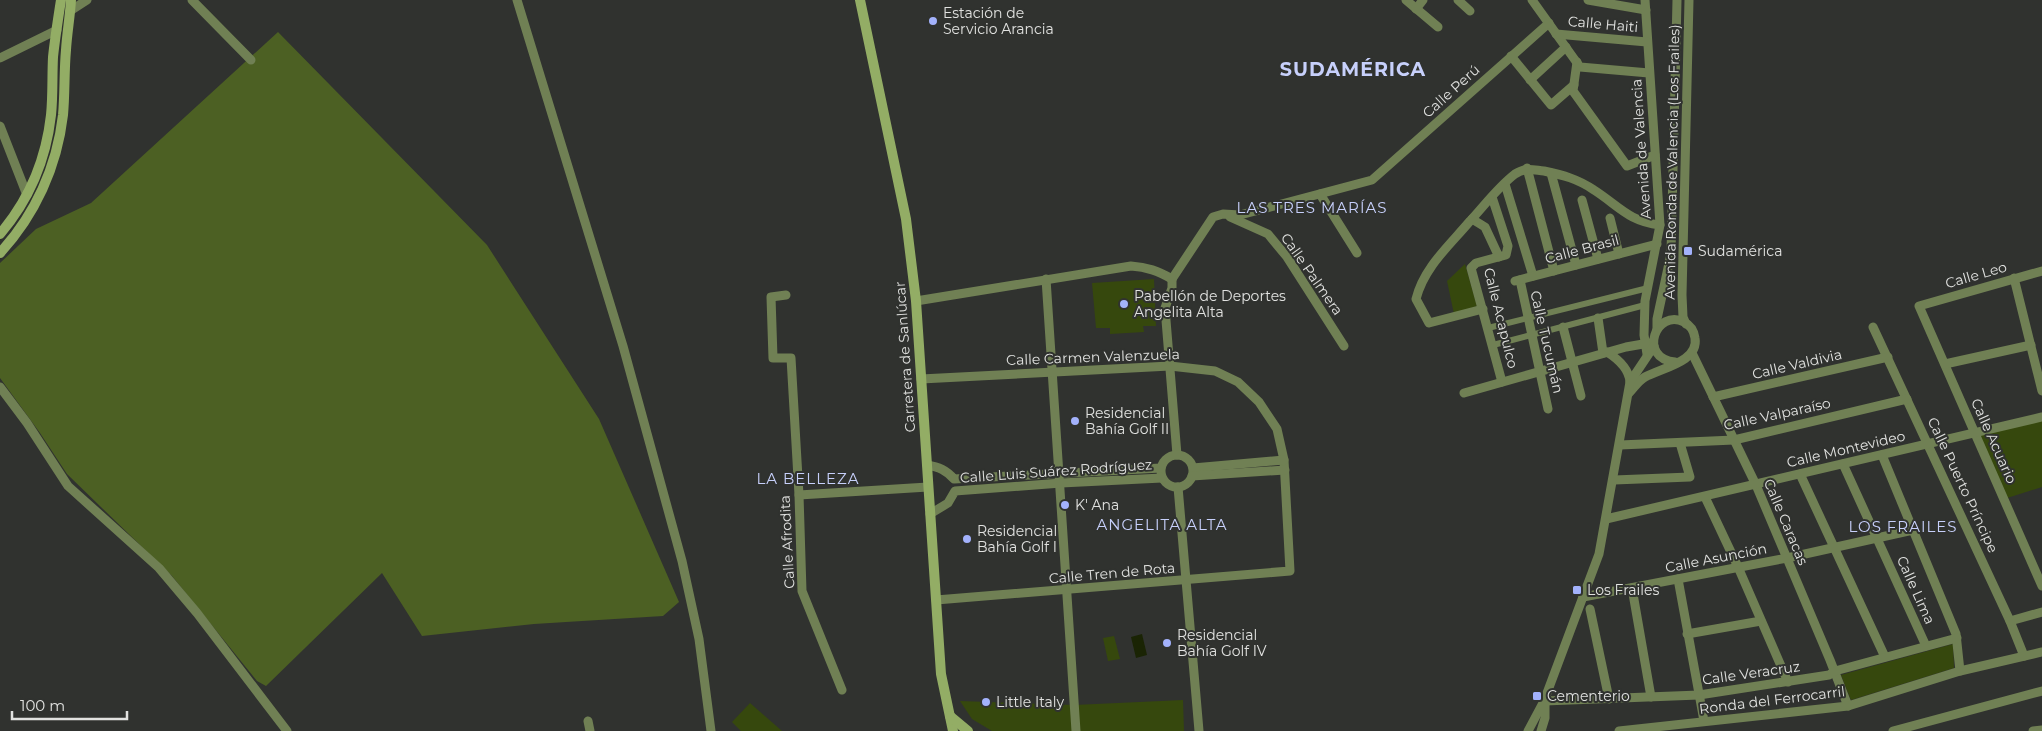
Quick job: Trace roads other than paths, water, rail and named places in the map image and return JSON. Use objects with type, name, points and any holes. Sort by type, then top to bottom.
[{"type":"main road","points":[[0,234],[16,215],[36,176],[49,128],[53,58],[61,0]]},
{"type":"main road","points":[[0,253],[19,231],[34,208],[54,162],[62,117],[71,0]]},
{"type":"main road","name":"Carretera de Sanlúcar","points":[[860,0],[906,219],[916,301],[941,674],[953,731]]},
{"type":"main road","points":[[950,716],[968,731]]},
{"type":"street","points":[[70,11],[87,0]]},
{"type":"street","points":[[192,0],[251,60]]},
{"type":"street","points":[[517,0],[623,346],[682,561],[699,639],[711,731]]},
{"type":"street","points":[[1406,0],[1438,27]]},
{"type":"street","points":[[1416,8],[1423,0]]},
{"type":"street","points":[[1458,0],[1470,11]]},
{"type":"street","points":[[1532,0],[1580,67],[1649,73]]},
{"type":"street","points":[[1588,0],[1646,5]]},
{"type":"street","name":"Avenida Ronda de Valencia (Los Frailes)","points":[[1651,344],[1657,329],[1657,319],[1671,254],[1677,0]]},
{"type":"street","name":"Avenida Ronda de Valencia (Los Frailes)","points":[[1689,0],[1682,296],[1683,317],[1686,324],[1694,332],[1695,340],[1692,353]]},
{"type":"street","name":"Avenida de Valencia","points":[[1630,382],[1651,344],[1645,305],[1660,226],[1646,5]]},
{"type":"street","name":"Calle Perú","points":[[1320,194],[1372,180],[1549,23]]},
{"type":"street","points":[[0,58],[57,30]]},
{"type":"street","name":"Calle Haiti","points":[[1556,34],[1647,42]]},
{"type":"street","points":[[1530,80],[1566,47]]},
{"type":"street","points":[[1511,56],[1551,105],[1574,85]]},
{"type":"street","points":[[1577,62],[1573,91],[1626,166],[1655,154]]},
{"type":"street","points":[[0,126],[27,195]]},
{"type":"street","points":[[1483,309],[1429,323],[1416,299],[1419,286],[1431,266],[1492,197],[1516,174],[1527,168],[1570,176],[1594,190],[1619,210],[1646,224],[1660,226]]},
{"type":"street","points":[[1527,168],[1554,271]]},
{"type":"street","points":[[1551,172],[1576,265]]},
{"type":"street","points":[[1505,184],[1533,276]]},
{"type":"street","points":[[1177,455],[1165,308],[1172,288],[1172,279],[1213,217],[1223,214],[1240,215],[1320,194],[1357,252]]},
{"type":"street","name":"Calle Acapulco","points":[[1492,197],[1508,246],[1506,255],[1476,263],[1471,268],[1502,382]]},
{"type":"street","points":[[1582,200],[1598,259]]},
{"type":"street","name":"Calle Palmera","points":[[1223,214],[1268,234],[1287,257],[1344,346]]},
{"type":"street","points":[[1610,218],[1619,254]]},
{"type":"street","points":[[1472,219],[1485,227],[1499,257]]},
{"type":"street","name":"Calle Brasil","points":[[1517,280],[1656,244]]},
{"type":"street","points":[[916,301],[1132,266],[1158,270],[1172,279]]},
{"type":"street","name":"Calle Leo","points":[[1919,306],[2014,278],[2042,272]]},
{"type":"street","points":[[2014,278],[2042,391]]},
{"type":"street","points":[[1046,279],[1061,482],[1076,731]]},
{"type":"street","name":"Calle Tucumán","points":[[1517,280],[1528,318],[1548,409]]},
{"type":"street","points":[[1488,328],[1648,288]]},
{"type":"street","name":"Calle Afrodita","points":[[786,295],[771,297],[773,358],[791,358],[799,495],[802,591],[842,690]]},
{"type":"street","points":[[1493,345],[1645,305]]},
{"type":"street","name":"Calle Acuario","points":[[1919,306],[2042,586]]},
{"type":"street","points":[[1598,318],[1605,353]]},
{"type":"street","name":"Avenida Ronda de Valencia (Los Frailes)","points":[[1657,329],[1669,321],[1676,320],[1686,324]]},
{"type":"street","points":[[1562,327],[1581,396]]},
{"type":"street","name":"Calle Puerto Príncipe","points":[[1873,327],[1929,444],[2010,621],[2024,656]]},
{"type":"street","points":[[1464,392],[1605,353],[1651,344],[1662,359],[1675,362]]},
{"type":"street","points":[[1945,364],[2030,345]]},
{"type":"street","points":[[1528,731],[1544,701],[1599,554],[1614,480],[1630,382],[1629,376],[1622,364],[1615,356],[1605,353]]},
{"type":"street","points":[[1629,393],[1642,378],[1687,358],[1692,353]]},
{"type":"street","name":"Calle Caracas","points":[[1692,353],[1756,485],[1848,706]]},
{"type":"street","name":"Calle Valdivia","points":[[1713,397],[1888,357]]},
{"type":"street","name":"Calle Carmen Valenzuela","points":[[921,379],[1170,366],[1215,370],[1238,382],[1259,402],[1277,429],[1284,465],[1290,572]]},
{"type":"street","points":[[0,387],[27,423],[68,486],[159,568],[197,613],[286,731]]},
{"type":"street","name":"Calle Valparaíso","points":[[1620,445],[1734,440],[1908,399]]},
{"type":"street","name":"Calle Montevideo","points":[[1606,519],[2042,417]]},
{"type":"street","points":[[1614,480],[1690,477],[1680,443]]},
{"type":"street","points":[[1177,455],[1188,460],[1192,472],[1189,482],[1178,487],[1166,483],[1162,478],[1161,468],[1170,456],[1177,455]]},
{"type":"street","points":[[1882,455],[1957,638],[1960,671]]},
{"type":"street","name":"Calle Lima","points":[[1843,464],[1926,646]]},
{"type":"street","name":"Calle Luis Suárez Rodríguez","points":[[927,465],[947,471],[954,478],[1161,468]]},
{"type":"street","points":[[1192,472],[1284,465]]},
{"type":"street","points":[[1800,474],[1885,657]]},
{"type":"street","points":[[954,478],[955,491]]},
{"type":"street","name":"Calle Luis Suárez Rodríguez","points":[[930,514],[948,502],[955,491],[1061,482],[1162,478]]},
{"type":"street","points":[[799,495],[928,487]]},
{"type":"street","points":[[1178,487],[1199,731]]},
{"type":"street","points":[[1705,496],[1788,682]]},
{"type":"street","name":"Calle Asunción","points":[[1583,597],[1738,568],[1912,530]]},
{"type":"street","name":"Calle Tren de Rota","points":[[936,600],[1290,572]]},
{"type":"street","points":[[1678,579],[1704,722]]},
{"type":"street","points":[[1632,588],[1651,697]]},
{"type":"street","points":[[1590,609],[1609,699]]},
{"type":"street","points":[[2010,621],[2042,612]]},
{"type":"street","points":[[1687,634],[1761,621]]},
{"type":"street","name":"Calle Veracruz","points":[[1544,701],[1699,695],[1788,682],[1829,675],[1834,671],[1957,638]]},
{"type":"street","name":"Ronda del Ferrocarril","points":[[1619,731],[1848,706],[1960,671],[2042,652]]},
{"type":"street","points":[[1892,731],[2041,691],[2042,701]]},
{"type":"street","points":[[1541,731],[1545,718],[1544,701]]},
{"type":"street","points":[[588,721],[590,731]]},
{"type":"street","points":[[2033,731],[2042,730]]},
{"type":"place","name":"Estación de Servicio Arancia","points":[[933,21]]},
{"type":"place","name":"Sudamérica","points":[[1688,251]]},
{"type":"place","name":"Pabellón de Deportes Angelita Alta","points":[[1124,304]]},
{"type":"place","name":"Residencial Bahía Golf II","points":[[1075,421]]},
{"type":"place","name":"K' Ana","points":[[1065,505]]},
{"type":"place","name":"Residencial Bahía Golf I","points":[[967,539]]},
{"type":"place","name":"Los Frailes","points":[[1577,590]]},
{"type":"place","name":"Residencial Bahía Golf IV","points":[[1167,643]]},
{"type":"place","name":"Cementerio","points":[[1537,696]]},
{"type":"place","name":"Little Italy","points":[[986,702]]},
{"type":"district","name":"SUDAMÉRICA","points":[[1353,69]]},
{"type":"district","name":"LAS TRES MARÍAS","points":[[1312,207]]},
{"type":"district","name":"LA BELLEZA","points":[[808,478]]},
{"type":"district","name":"ANGELITA ALTA","points":[[1162,524]]},
{"type":"district","name":"LOS FRAILES","points":[[1903,526]]}]
